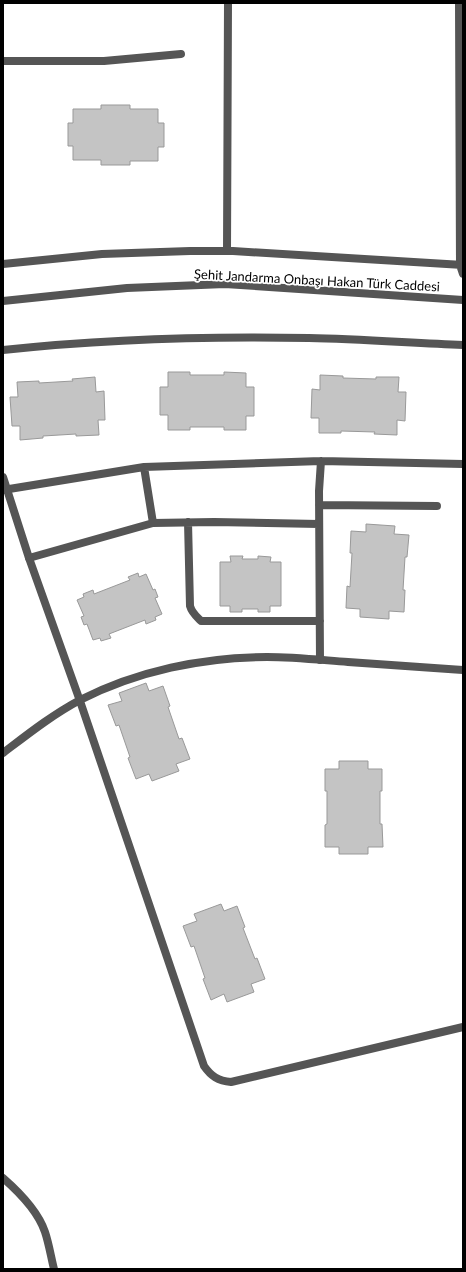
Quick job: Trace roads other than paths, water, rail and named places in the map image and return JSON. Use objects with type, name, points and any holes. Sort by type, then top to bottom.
[{"type":"street","points":[[226,251],[228,3]]},
{"type":"street","points":[[459,3],[461,265],[463,274]]},
{"type":"street","points":[[3,61],[104,61],[181,54]]},
{"type":"street","name":"Şehit Jandarma Onbaşı Hakan Türk Caddesi","points":[[3,264],[147,251],[226,251],[461,265]]},
{"type":"street","name":"Şehit Jandarma Onbaşı Hakan Türk Caddesi","points":[[3,301],[127,288],[225,284],[463,300]]},
{"type":"street","points":[[3,350],[87,342],[229,337],[310,338],[463,345]]},
{"type":"street","points":[[5,490],[144,467],[321,461],[463,464]]},
{"type":"street","points":[[320,660],[319,505],[321,461]]},
{"type":"street","points":[[144,467],[153,524]]},
{"type":"street","points":[[3,477],[5,490],[80,701],[204,1066],[208,1073],[215,1078],[231,1082],[463,1027]]},
{"type":"street","points":[[319,505],[437,506]]},
{"type":"street","points":[[29,558],[153,524],[188,522],[319,524]]},
{"type":"street","points":[[188,522],[190,606],[191,611],[198,618],[202,621],[320,621]]},
{"type":"street","points":[[3,753],[56,714],[104,689],[160,670],[189,664],[222,659],[268,657],[463,670]]},
{"type":"street","points":[[3,1178],[23,1197],[35,1213],[45,1231],[54,1269]]}]
